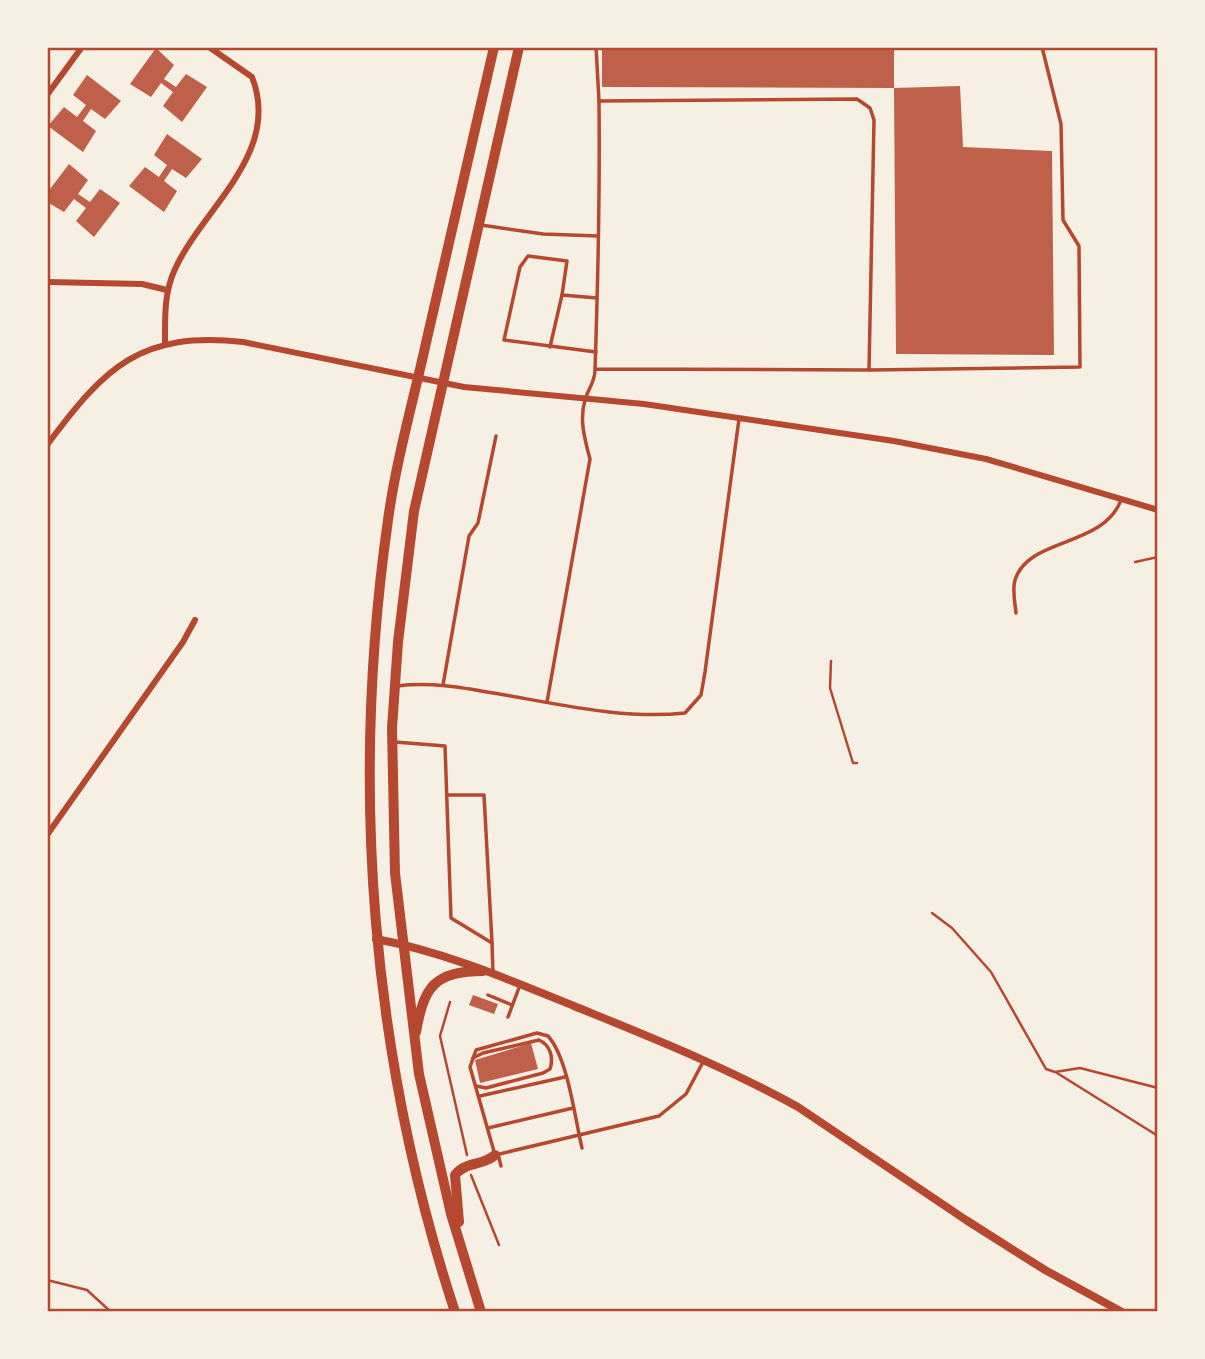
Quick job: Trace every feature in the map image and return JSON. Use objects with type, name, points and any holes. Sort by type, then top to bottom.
[{"type":"highway","points":[[455,1312],[416,1178],[398,1097],[376,939],[369,807],[370,688],[388,516],[494,47]]},
{"type":"highway","points":[[481,1312],[438,1162],[414,1042],[395,873],[393,742],[405,576],[414,511],[520,50]]},
{"type":"highway","points":[[414,1042],[421,1007],[430,987],[458,972],[488,973]]},
{"type":"highway","points":[[463,1256],[453,1178],[463,1167],[496,1155]]},
{"type":"street","points":[[47,94],[82,47]]},
{"type":"street","points":[[165,343],[167,290],[185,249],[247,160],[256,131],[257,109],[252,77],[209,47]]},
{"type":"street","points":[[47,282],[142,284],[167,290]]},
{"type":"street","points":[[48,442],[98,382],[129,358],[165,343],[210,338],[243,342],[442,383],[643,404],[894,441],[986,459],[1158,509]]},
{"type":"street","points":[[47,835],[183,642],[195,620]]},
{"type":"street","points":[[376,939],[401,944],[488,973],[704,1060],[798,1107],[1011,1249],[1122,1312]]},
{"type":"lane","points":[[547,702],[590,459],[583,433],[585,400],[596,369],[599,101],[596,47]]},
{"type":"lane","points":[[596,369],[1080,368],[1079,246],[1063,220],[1061,124],[1042,47]]},
{"type":"lane","points":[[599,101],[857,99],[865,102],[874,120],[869,370]]},
{"type":"lane","points":[[478,224],[543,234],[599,236]]},
{"type":"lane","points":[[550,346],[567,261],[533,255],[523,260],[504,340],[550,346],[596,352]]},
{"type":"lane","points":[[562,295],[597,298]]},
{"type":"lane","points":[[395,686],[443,685],[547,702],[662,716],[685,713],[701,695],[739,417]]},
{"type":"lane","points":[[443,685],[469,536],[478,523],[496,436]]},
{"type":"lane","points":[[1016,613],[1016,577],[1027,561],[1101,527],[1112,517],[1122,498]]},
{"type":"lane","points":[[393,742],[444,746],[451,918],[492,943]]},
{"type":"lane","points":[[447,795],[484,795],[492,943],[488,973]]},
{"type":"lane","points":[[508,1017],[520,985]]},
{"type":"lane","points":[[488,995],[512,1005]]},
{"type":"lane","points":[[501,1166],[470,1064],[474,1053],[480,1047],[540,1033],[553,1042],[565,1077],[582,1148]]},
{"type":"lane","points":[[470,1064],[483,1053],[537,1040],[548,1046],[552,1060],[550,1069],[543,1073],[484,1088],[475,1084]]},
{"type":"lane","points":[[496,1155],[664,1114],[686,1094],[704,1060]]},
{"type":"lane","points":[[480,1096],[565,1077]]},
{"type":"lane","points":[[488,1128],[573,1108]]},
{"type":"path","points":[[1135,562],[1158,557]]},
{"type":"path","points":[[831,662],[832,698],[853,763],[857,763]]},
{"type":"path","points":[[932,913],[952,928],[991,972],[1042,1065],[1158,1136]]},
{"type":"path","points":[[450,1002],[440,1036],[466,1139],[467,1160]]},
{"type":"path","points":[[1055,1072],[1080,1068],[1158,1088]]},
{"type":"path","points":[[469,1168],[499,1245]]},
{"type":"path","points":[[47,1280],[87,1290],[111,1312]]},
{"type":"building","points":[[602,47],[894,47],[894,88],[602,87]]},
{"type":"building","points":[[156,48],[174,65],[164,79],[176,87],[186,74],[207,87],[182,122],[163,106],[173,92],[161,83],[151,97],[130,84]]},
{"type":"building","points":[[87,75],[121,101],[105,119],[91,109],[83,121],[96,131],[83,152],[48,126],[64,107],[77,117],[86,105],[73,95]]},
{"type":"building","points":[[960,86],[963,147],[1052,151],[1054,355],[896,354],[894,88]]},
{"type":"building","points":[[167,134],[202,159],[186,178],[172,169],[164,181],[177,191],[164,212],[129,186],[145,167],[159,177],[167,165],[154,155]]},
{"type":"building","points":[[69,164],[88,180],[78,194],[90,202],[100,189],[120,203],[94,237],[76,221],[86,208],[74,199],[64,212],[47,202],[47,193]]},
{"type":"building","points":[[473,995],[498,1004],[494,1014],[469,1005]]},
{"type":"building","points":[[531,1043],[538,1069],[480,1083],[475,1060]]}]
